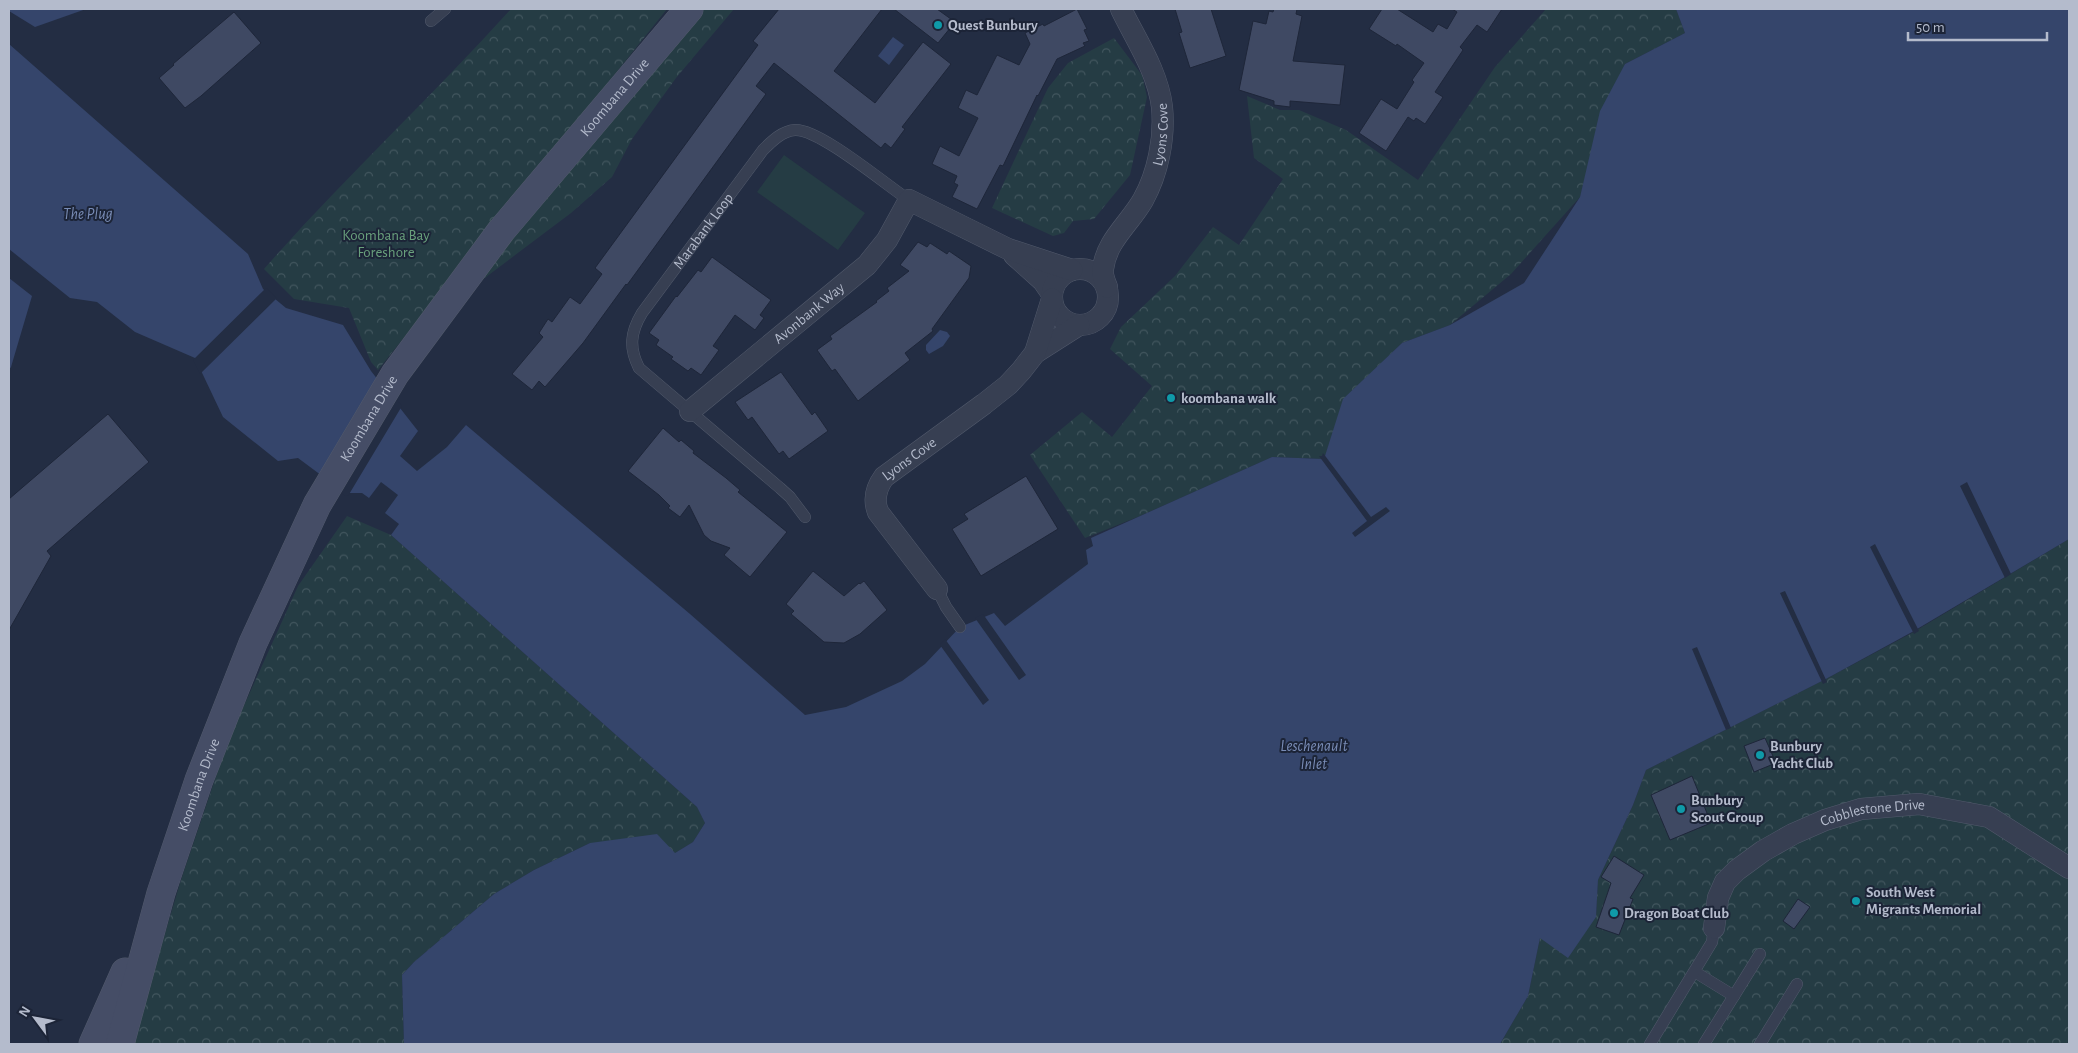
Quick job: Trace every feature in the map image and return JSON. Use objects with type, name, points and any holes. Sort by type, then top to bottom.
[{"type":"main road","name":"Koombana Drive","points":[[120,1044],[160,893],[199,780],[253,643],[317,505],[396,374],[500,232],[688,9]]},
{"type":"main road","name":"Koombana Drive","points":[[93,1044],[160,893]]},
{"type":"street","name":"Lyons Cove","points":[[1107,287],[1102,271],[1107,252],[1143,199],[1156,169],[1162,133],[1162,108],[1157,81],[1121,9]]},
{"type":"street","name":"Marabank Loop","points":[[909,200],[1008,249],[1073,270]]},
{"type":"street","name":"Avonbank Way","points":[[690,411],[867,265],[887,240],[909,200]]},
{"type":"street","name":"Lyons Cove","points":[[1073,270],[1099,243],[1121,229]]},
{"type":"street","name":"Marabank Loop","points":[[1008,249],[1043,281],[1052,296]]},
{"type":"street","points":[[1073,270],[1090,270],[1103,280],[1107,287],[1107,306],[1103,314],[1088,324],[1079,325],[1063,320],[1057,314],[1052,296],[1055,283],[1060,277],[1073,270]]},
{"type":"street","name":"Lyons Cove","points":[[1035,353],[1052,296]]},
{"type":"street","name":"Lyons Cove","points":[[937,589],[878,512],[875,496],[880,482],[892,470],[1008,385],[1035,353],[1079,325]]},
{"type":"street","name":"Cobblestone Drive","points":[[1714,928],[1718,898],[1725,882],[1737,870],[1764,850],[1793,834],[1825,820],[1861,809],[1919,804],[1989,817],[2069,868]]},
{"type":"lane","points":[[431,21],[445,9]]},
{"type":"lane","name":"Marabank Loop","points":[[805,516],[780,488],[639,368],[631,345],[632,334],[642,313],[772,140],[794,130],[816,135],[909,200]]},
{"type":"lane","points":[[937,589],[946,607],[960,627]]},
{"type":"lane","points":[[1650,1044],[1712,942],[1714,928]]},
{"type":"lane","points":[[1704,1044],[1760,954]]},
{"type":"lane","points":[[1695,972],[1734,996]]},
{"type":"lane","points":[[1760,1044],[1797,984]]},
{"type":"green space","name":"Koombana Bay Foreshore","points":[[511,9],[667,9],[378,370],[371,362],[349,308],[294,299],[264,269]]},
{"type":"green space","points":[[700,9],[734,9],[676,78],[632,139],[612,177],[571,213],[466,292]]},
{"type":"green space","points":[[1546,9],[1676,9],[1685,33],[1625,64],[1591,155],[1580,197],[1511,274],[1450,325],[1402,343],[1344,399],[1324,459],[1272,457],[1140,516],[1085,538],[1030,455],[1082,412],[1112,437],[1152,386],[1110,349],[1121,327],[1175,276],[1213,227],[1239,245],[1283,179],[1254,158],[1247,96],[1280,110],[1299,110],[1346,130],[1418,180],[1495,67]]},
{"type":"green space","points":[[1114,38],[1142,75],[1147,97],[1130,175],[1094,219],[1073,221],[1064,233],[1053,236],[992,208],[1048,88],[1068,63]]},
{"type":"green space","points":[[784,155],[865,213],[838,250],[757,192]]},
{"type":"green space","points":[[347,516],[391,535],[697,807],[705,823],[693,842],[675,853],[590,843],[534,870],[494,894],[414,962],[402,975],[404,1044],[133,1044],[181,880],[228,741],[298,586]]},
{"type":"green space","points":[[2069,539],[2069,1044],[1500,1044],[1528,996],[1540,938],[1596,917],[1598,880],[1633,805],[1646,770],[1912,633]]},
{"type":"water","points":[[9,9],[86,9],[35,27],[9,11]]},
{"type":"water","name":"Leschenault Inlet","points":[[1676,9],[2069,9],[2069,539],[1912,632],[1824,680],[1646,770],[1633,805],[1598,880],[1596,917],[1568,958],[1540,938],[1528,996],[1500,1044],[404,1044],[402,975],[414,962],[494,894],[534,870],[590,843],[657,834],[675,853],[693,842],[705,823],[697,807],[391,535],[399,524],[385,513],[398,495],[381,482],[369,498],[362,493],[345,493],[298,458],[278,461],[223,417],[195,358],[135,332],[97,302],[70,298],[9,249],[9,44],[248,254],[263,289],[286,308],[343,325],[371,371],[418,431],[400,456],[417,471],[447,447],[466,425],[690,614],[805,715],[846,707],[902,681],[925,664],[960,627],[994,613],[1005,626],[1088,564],[1086,550],[1093,546],[1091,538],[1272,457],[1324,459],[1343,399],[1402,343],[1450,325],[1524,283],[1580,197],[1600,111],[1625,64],[1685,33]]},
{"type":"water","points":[[893,37],[904,45],[889,65],[878,56]]},
{"type":"water","points":[[9,278],[32,296],[9,370]]},
{"type":"water","points":[[940,330],[947,332],[950,336],[943,346],[929,354],[926,350],[926,345]]},
{"type":"pier","points":[[266,288],[277,298],[200,374],[193,360]]},
{"type":"pier","points":[[380,379],[402,406],[348,496],[344,495],[320,478]]},
{"type":"pier","points":[[1323,453],[1371,517],[1386,507],[1390,511],[1355,537],[1352,533],[1367,521],[1319,456],[1322,456]]},
{"type":"pier","points":[[1967,482],[2011,574],[2005,578],[1960,486]]},
{"type":"pier","points":[[1875,544],[1919,631],[1914,634],[1870,547]]},
{"type":"pier","points":[[1785,591],[1827,682],[1823,684],[1780,593]]},
{"type":"pier","points":[[983,614],[1026,675],[1019,680],[975,618]]},
{"type":"pier","points":[[945,639],[989,700],[983,705],[940,645]]},
{"type":"pier","points":[[1697,647],[1731,728],[1726,730],[1692,649]]},
{"type":"building","points":[[779,9],[882,9],[834,71],[875,103],[923,42],[951,64],[902,127],[905,129],[891,148],[885,143],[881,148],[774,63],[756,86],[766,94],[627,285],[583,343],[545,387],[539,381],[532,390],[512,374],[543,337],[539,333],[548,319],[552,322],[570,297],[580,304],[602,274],[595,268],[758,45],[753,41]]},
{"type":"building","name":"Quest Bunbury","points":[[894,9],[937,9],[955,22],[938,43]]},
{"type":"building","points":[[1077,9],[1087,29],[1084,30],[1089,41],[1083,43],[1085,46],[1057,59],[1037,95],[1003,166],[1000,165],[977,209],[952,197],[958,185],[954,183],[957,176],[932,164],[940,146],[959,156],[978,118],[958,108],[966,90],[977,95],[997,55],[1019,65],[1030,44],[1025,33],[1043,24],[1044,26]]},
{"type":"building","points":[[1175,9],[1211,9],[1226,56],[1190,68],[1179,33],[1182,32]]},
{"type":"building","points":[[1274,9],[1297,9],[1296,14],[1302,16],[1293,61],[1345,65],[1340,105],[1290,101],[1290,107],[1274,105],[1274,101],[1239,90],[1253,21],[1266,24],[1269,11],[1273,12]]},
{"type":"building","points":[[1382,9],[1397,9],[1433,32],[1438,24],[1447,29],[1457,12],[1452,9],[1502,9],[1487,32],[1477,25],[1460,47],[1463,50],[1435,92],[1443,97],[1425,124],[1416,118],[1414,121],[1408,117],[1386,151],[1359,133],[1381,99],[1397,109],[1414,82],[1412,80],[1424,63],[1397,44],[1396,46],[1369,29]]},
{"type":"building","points":[[234,12],[261,43],[185,108],[159,78]]},
{"type":"building","points":[[918,242],[927,247],[930,243],[947,254],[949,251],[971,266],[969,278],[932,329],[933,331],[905,353],[910,360],[858,401],[835,369],[832,371],[817,350],[832,339],[830,336],[877,302],[889,291],[887,288],[909,271],[900,265]]},
{"type":"building","points":[[712,257],[771,300],[760,315],[764,318],[755,330],[735,315],[713,346],[719,350],[701,375],[691,368],[688,371],[671,359],[673,357],[656,345],[659,340],[649,333],[676,296],[698,270],[701,272]]},
{"type":"building","points":[[781,372],[812,415],[815,412],[828,431],[789,459],[783,451],[779,454],[752,417],[748,420],[735,402]]},
{"type":"building","points":[[108,414],[149,462],[47,551],[51,556],[9,630],[9,499]]},
{"type":"building","points":[[663,428],[679,442],[681,440],[694,451],[693,453],[726,478],[740,490],[738,492],[787,532],[750,577],[724,555],[730,548],[711,541],[704,535],[689,505],[680,517],[668,508],[670,506],[659,495],[628,471]]},
{"type":"building","points":[[1026,476],[1058,529],[981,576],[952,529],[968,519],[964,514]]},
{"type":"building","points":[[813,571],[844,596],[864,581],[887,610],[860,634],[844,643],[824,642],[791,614],[794,611],[786,604]]},
{"type":"building","name":"Bunbury Yacht Club","points":[[1765,738],[1776,763],[1754,772],[1744,746]]},
{"type":"building","name":"Bunbury Scout Group","points":[[1692,776],[1711,823],[1670,840],[1651,795]]},
{"type":"building","points":[[1614,856],[1644,875],[1630,898],[1633,899],[1619,935],[1596,927],[1611,883],[1601,877]]},
{"type":"building","points":[[1798,899],[1810,907],[1794,929],[1783,921]]},
{"type":"place","name":"Quest Bunbury","points":[[938,25]]},
{"type":"place","name":"koombana walk","points":[[1171,398]]},
{"type":"place","name":"Bunbury Yacht Club","points":[[1760,755]]},
{"type":"place","name":"Bunbury Scout Group","points":[[1681,809]]},
{"type":"place","name":"South West Migrants Memorial","points":[[1856,901]]},
{"type":"place","name":"Dragon Boat Club","points":[[1614,913]]},
{"type":"water label","name":"The Plug","points":[[88,214]]}]
